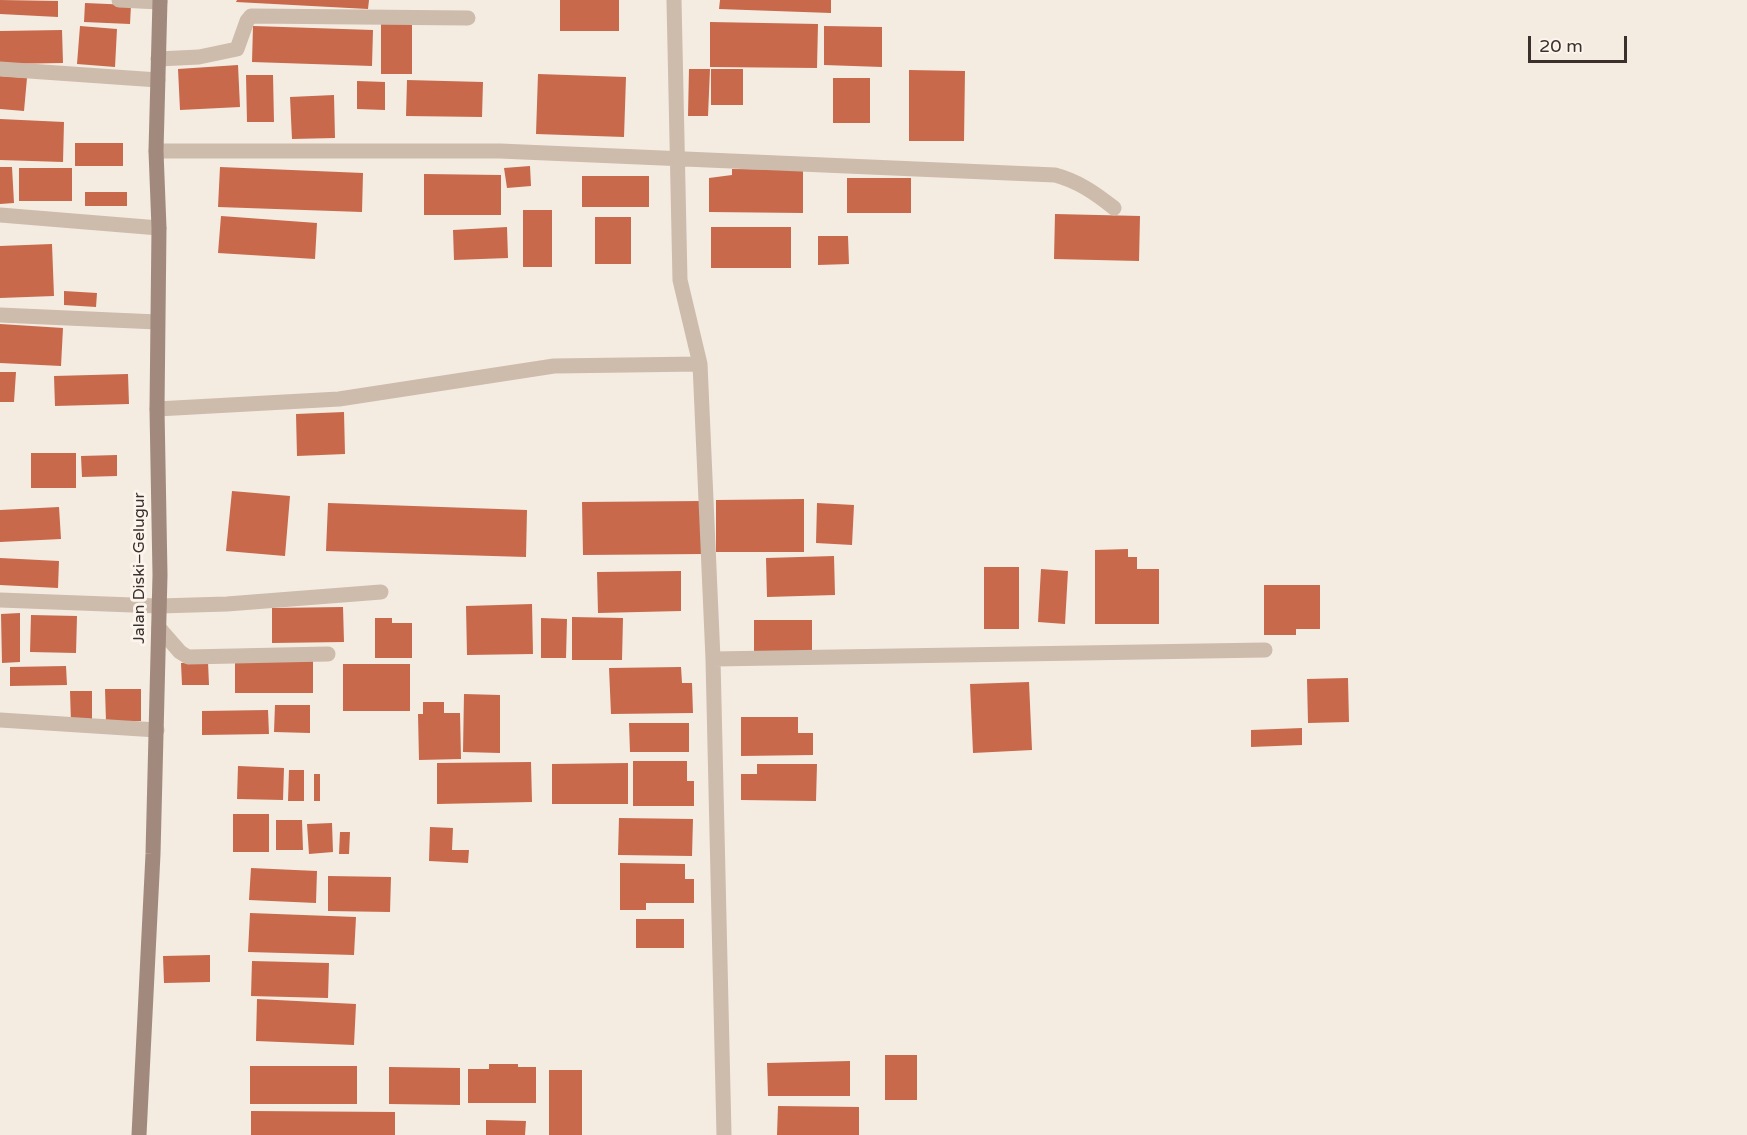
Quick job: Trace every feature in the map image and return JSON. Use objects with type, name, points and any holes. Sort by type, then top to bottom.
[{"type":"main road","name":"Jalan Diski–Gelugur","points":[[139,1135],[153,854],[159,628],[157,322],[159,228],[156,151],[160,1]]},
{"type":"street","points":[[119,0],[160,1]]},
{"type":"street","points":[[674,0],[680,280],[700,364],[713,659],[724,1135]]},
{"type":"street","points":[[158,60],[199,57],[237,49],[251,16],[468,18]]},
{"type":"street","points":[[0,69],[158,80]]},
{"type":"street","points":[[156,151],[500,152],[1055,175],[1073,180],[1114,207]]},
{"type":"street","points":[[0,215],[159,228]]},
{"type":"street","points":[[0,315],[157,322]]},
{"type":"street","points":[[157,410],[339,399],[554,366],[700,364]]},
{"type":"street","points":[[0,600],[159,606],[227,604],[381,592]]},
{"type":"street","points":[[159,628],[180,652],[188,657],[328,654]]},
{"type":"street","points":[[713,659],[1265,650]]},
{"type":"street","points":[[0,720],[157,730]]},
{"type":"building","points":[[0,0],[58,1],[58,17],[0,14]]},
{"type":"building","points":[[237,0],[369,0],[368,9],[236,2]]},
{"type":"building","points":[[560,0],[619,0],[619,31],[560,31]]},
{"type":"building","points":[[720,0],[831,0],[831,13],[719,9]]},
{"type":"building","points":[[85,3],[131,5],[130,24],[84,22]]},
{"type":"building","points":[[710,22],[818,24],[817,68],[710,67]]},
{"type":"building","points":[[381,24],[412,24],[412,74],[381,74]]},
{"type":"building","points":[[80,26],[117,29],[115,67],[77,64]]},
{"type":"building","points":[[253,26],[373,30],[372,66],[252,62]]},
{"type":"building","points":[[824,26],[882,27],[882,67],[824,65]]},
{"type":"building","points":[[62,30],[63,63],[0,64],[0,31]]},
{"type":"building","points":[[238,65],[240,107],[180,110],[178,69]]},
{"type":"building","points":[[689,69],[710,69],[708,116],[688,116]]},
{"type":"building","points":[[711,69],[743,69],[743,105],[711,105]]},
{"type":"building","points":[[909,70],[965,71],[964,141],[909,141]]},
{"type":"building","points":[[538,74],[626,77],[624,137],[536,134]]},
{"type":"building","points":[[246,75],[273,75],[274,122],[247,122]]},
{"type":"building","points":[[0,76],[27,78],[24,111],[0,109]]},
{"type":"building","points":[[833,78],[870,78],[870,123],[833,123]]},
{"type":"building","points":[[407,80],[483,82],[482,117],[406,116]]},
{"type":"building","points":[[357,81],[385,82],[385,110],[357,109]]},
{"type":"building","points":[[334,95],[335,138],[292,139],[290,97]]},
{"type":"building","points":[[0,119],[64,122],[63,162],[0,160]]},
{"type":"building","points":[[75,143],[123,143],[123,166],[75,166]]},
{"type":"building","points":[[530,166],[531,186],[507,188],[504,168]]},
{"type":"building","points":[[0,167],[12,167],[14,203],[0,204]]},
{"type":"building","points":[[220,167],[363,173],[362,212],[218,207]]},
{"type":"building","points":[[19,168],[72,168],[72,201],[19,201]]},
{"type":"building","points":[[732,169],[803,170],[803,213],[709,212],[709,178],[732,175]]},
{"type":"building","points":[[424,174],[501,175],[501,215],[424,215]]},
{"type":"building","points":[[582,176],[649,176],[649,207],[582,207]]},
{"type":"building","points":[[847,178],[911,178],[911,213],[847,213]]},
{"type":"building","points":[[85,192],[127,192],[127,206],[85,206]]},
{"type":"building","points":[[523,210],[552,210],[552,267],[523,267]]},
{"type":"building","points":[[1055,214],[1140,216],[1139,261],[1054,259]]},
{"type":"building","points":[[221,216],[317,223],[315,259],[218,253]]},
{"type":"building","points":[[595,217],[631,217],[631,264],[595,264]]},
{"type":"building","points":[[507,227],[508,258],[454,260],[453,230]]},
{"type":"building","points":[[711,227],[791,227],[791,268],[711,268]]},
{"type":"building","points":[[818,236],[848,236],[849,264],[818,265]]},
{"type":"building","points":[[52,244],[54,296],[0,298],[0,246]]},
{"type":"building","points":[[64,291],[97,293],[96,307],[64,305]]},
{"type":"building","points":[[0,324],[63,328],[61,366],[0,363]]},
{"type":"building","points":[[0,372],[16,372],[14,402],[0,402]]},
{"type":"building","points":[[128,374],[129,404],[55,406],[54,376]]},
{"type":"building","points":[[344,412],[345,454],[297,456],[296,414]]},
{"type":"building","points":[[31,453],[76,453],[76,488],[31,488]]},
{"type":"building","points":[[117,455],[117,476],[82,477],[81,456]]},
{"type":"building","points":[[232,491],[290,496],[285,556],[226,551]]},
{"type":"building","points":[[804,499],[804,552],[716,552],[716,500]]},
{"type":"building","points":[[702,501],[703,554],[583,555],[582,502]]},
{"type":"building","points":[[328,503],[527,510],[526,557],[326,551]]},
{"type":"building","points":[[817,503],[854,505],[852,545],[816,543]]},
{"type":"building","points":[[59,507],[61,539],[0,542],[0,510]]},
{"type":"building","points":[[1128,549],[1128,557],[1137,557],[1137,569],[1159,569],[1159,624],[1095,624],[1095,550]]},
{"type":"building","points":[[834,556],[835,595],[767,597],[766,558]]},
{"type":"building","points":[[0,558],[59,561],[58,588],[0,585]]},
{"type":"building","points":[[984,567],[1019,567],[1019,629],[984,629]]},
{"type":"building","points":[[1041,569],[1068,571],[1065,624],[1038,622]]},
{"type":"building","points":[[681,571],[681,611],[598,613],[597,572]]},
{"type":"building","points":[[1264,585],[1320,585],[1320,629],[1296,629],[1296,635],[1264,635]]},
{"type":"building","points":[[532,604],[533,654],[467,655],[466,606]]},
{"type":"building","points":[[343,607],[344,642],[272,643],[272,608]]},
{"type":"building","points":[[20,613],[20,662],[2,663],[1,614]]},
{"type":"building","points":[[31,615],[77,616],[76,653],[30,652]]},
{"type":"building","points":[[572,617],[623,618],[622,660],[572,660]]},
{"type":"building","points":[[375,618],[392,618],[392,623],[412,623],[412,658],[375,658]]},
{"type":"building","points":[[541,618],[567,619],[566,658],[541,658]]},
{"type":"building","points":[[754,620],[812,620],[812,653],[754,653]]},
{"type":"building","points":[[235,658],[313,658],[313,693],[235,693]]},
{"type":"building","points":[[208,662],[209,685],[182,685],[181,663]]},
{"type":"building","points":[[343,664],[410,664],[410,711],[343,711]]},
{"type":"building","points":[[66,666],[67,685],[10,686],[10,667]]},
{"type":"building","points":[[681,667],[682,683],[692,683],[693,713],[611,714],[609,668]]},
{"type":"building","points":[[1348,678],[1349,722],[1308,723],[1307,679]]},
{"type":"building","points":[[1029,682],[1032,750],[973,753],[970,684]]},
{"type":"building","points":[[105,689],[141,689],[141,721],[106,722]]},
{"type":"building","points":[[70,691],[92,691],[92,723],[71,723]]},
{"type":"building","points":[[464,694],[500,695],[500,753],[463,752]]},
{"type":"building","points":[[423,702],[444,702],[444,713],[460,713],[461,759],[419,760],[418,714],[423,714]]},
{"type":"building","points":[[275,705],[310,705],[310,733],[274,732]]},
{"type":"building","points":[[268,710],[269,734],[202,735],[202,711]]},
{"type":"building","points":[[741,717],[798,717],[798,733],[813,733],[813,755],[741,756]]},
{"type":"building","points":[[629,723],[689,723],[689,752],[630,752]]},
{"type":"building","points":[[1302,728],[1302,745],[1251,747],[1251,730]]},
{"type":"building","points":[[633,761],[687,761],[687,781],[694,781],[694,806],[633,806]]},
{"type":"building","points":[[531,762],[532,802],[437,804],[437,763]]},
{"type":"building","points":[[628,763],[628,804],[552,804],[552,764]]},
{"type":"building","points":[[757,764],[817,764],[816,801],[741,800],[741,774],[757,774]]},
{"type":"building","points":[[238,766],[284,768],[283,800],[237,799]]},
{"type":"building","points":[[289,770],[304,770],[304,801],[288,801]]},
{"type":"building","points":[[314,774],[320,774],[320,801],[314,801]]},
{"type":"building","points":[[233,814],[269,814],[269,852],[233,852]]},
{"type":"building","points":[[619,818],[693,819],[692,856],[618,855]]},
{"type":"building","points":[[276,820],[302,820],[303,850],[276,850]]},
{"type":"building","points":[[332,823],[333,852],[309,854],[307,824]]},
{"type":"building","points":[[430,827],[453,828],[452,850],[469,850],[468,863],[429,861]]},
{"type":"building","points":[[340,832],[350,832],[349,854],[339,854]]},
{"type":"building","points":[[620,863],[685,864],[685,879],[694,879],[694,903],[646,903],[646,910],[620,910]]},
{"type":"building","points":[[251,868],[317,871],[316,903],[249,900]]},
{"type":"building","points":[[328,876],[391,877],[390,912],[328,911]]},
{"type":"building","points":[[250,913],[356,917],[354,955],[248,952]]},
{"type":"building","points":[[636,919],[684,919],[684,948],[636,948]]},
{"type":"building","points":[[210,955],[210,982],[164,983],[163,956]]},
{"type":"building","points":[[252,961],[329,963],[328,998],[251,996]]},
{"type":"building","points":[[257,999],[356,1004],[354,1045],[256,1041]]},
{"type":"building","points":[[885,1055],[917,1055],[917,1100],[885,1100]]},
{"type":"building","points":[[850,1061],[850,1096],[768,1096],[767,1063]]},
{"type":"building","points":[[489,1064],[518,1064],[518,1067],[536,1067],[536,1103],[468,1103],[468,1069],[489,1069]]},
{"type":"building","points":[[250,1066],[357,1066],[357,1104],[250,1104]]},
{"type":"building","points":[[389,1067],[460,1068],[460,1105],[389,1104]]},
{"type":"building","points":[[549,1070],[582,1070],[582,1135],[549,1135]]},
{"type":"building","points":[[778,1106],[859,1107],[859,1135],[777,1135]]},
{"type":"building","points":[[251,1111],[395,1112],[395,1135],[251,1135]]},
{"type":"building","points":[[486,1120],[526,1121],[525,1135],[486,1135]]}]
